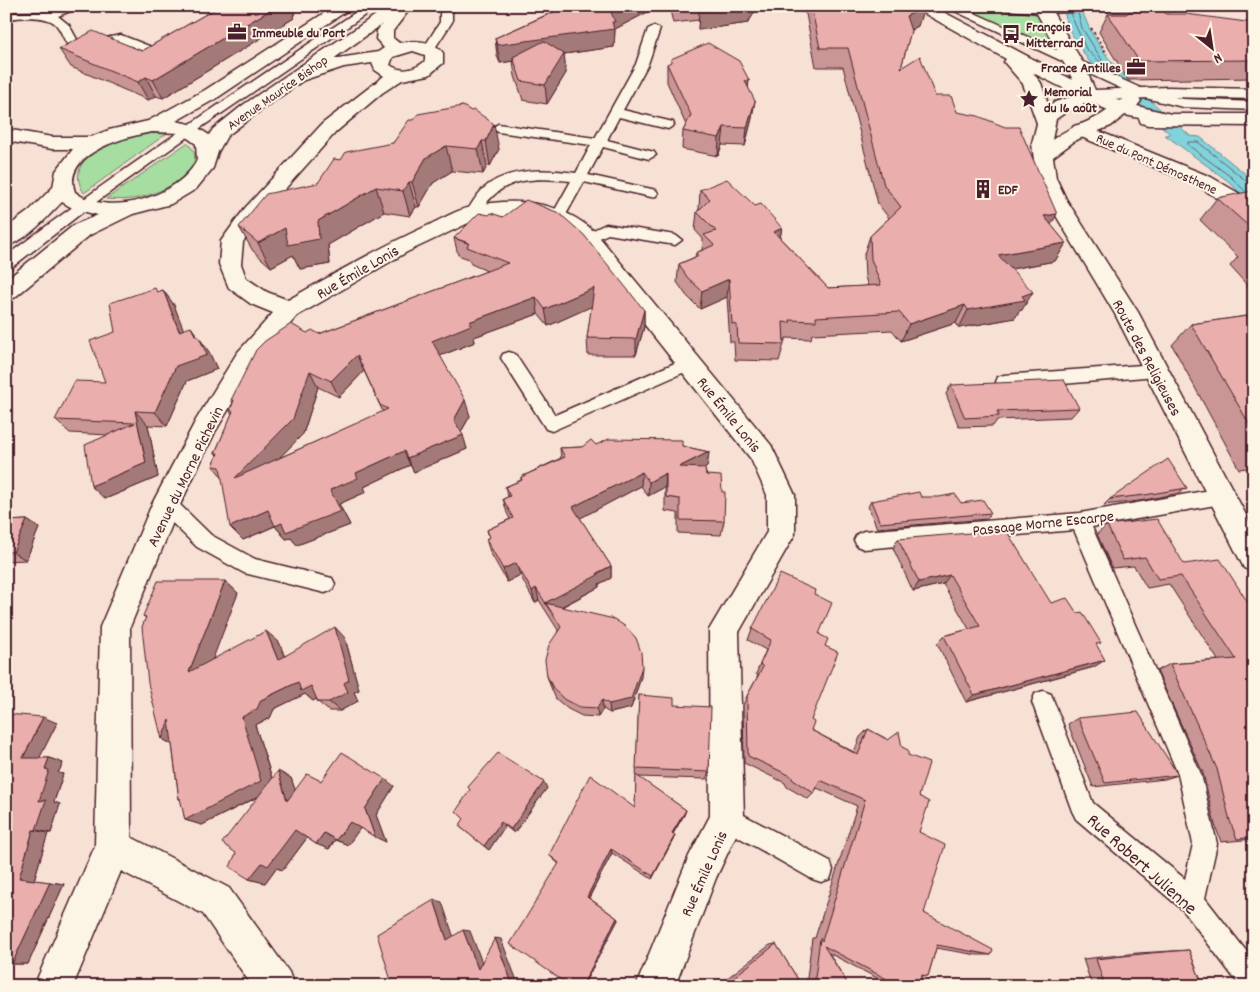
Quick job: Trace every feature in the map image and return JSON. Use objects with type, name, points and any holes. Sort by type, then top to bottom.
[{"type":"main road","name":"Avenue Maurice Bishop","points":[[153,126],[211,94],[346,6]]},
{"type":"main road","name":"Avenue Maurice Bishop","points":[[134,208],[159,201],[181,191],[197,178],[207,164],[209,151],[220,133],[400,6]]},
{"type":"main road","points":[[296,78],[337,61],[389,53],[413,46],[429,49],[436,58],[430,68],[416,74],[398,75],[385,70],[382,66],[389,53],[384,39],[385,30],[404,6]]},
{"type":"main road","points":[[919,6],[998,50],[1089,96],[1123,109],[1166,118]]},
{"type":"main road","points":[[1250,6],[1254,8]]},
{"type":"main road","points":[[1042,8],[1074,63],[1089,96]]},
{"type":"main road","points":[[998,50],[1022,71],[1032,83],[1045,122]]},
{"type":"main road","points":[[289,310],[260,298],[237,282],[230,264],[232,241],[252,213],[329,128],[376,90],[398,75]]},
{"type":"main road","points":[[1045,122],[1048,116],[1062,106],[1089,96],[1141,93],[1254,94]]},
{"type":"main road","points":[[1043,156],[1058,143],[1081,130],[1104,122],[1141,93]]},
{"type":"main road","points":[[1104,122],[1166,118],[1254,120]]},
{"type":"main road","name":"Route des Religieuses","points":[[1045,122],[1042,132],[1043,156],[1050,188],[1126,312],[1254,559]]},
{"type":"main road","points":[[134,208],[100,209],[83,205],[68,196],[64,188],[63,177],[69,165],[80,153],[95,142],[127,130],[153,126],[188,130],[206,142],[209,151]]},
{"type":"main road","name":"Rue du Pont Démosthene","points":[[1081,130],[1204,181],[1233,199],[1254,220]]},
{"type":"main road","points":[[6,135],[52,143],[95,142]]},
{"type":"main road","points":[[6,149],[40,156],[69,165]]},
{"type":"main road","points":[[6,239],[36,216],[64,188]]},
{"type":"main road","points":[[6,292],[82,230],[134,208]]},
{"type":"main road","name":"Rue Émile Lonis","points":[[289,310],[399,247],[472,213],[522,208],[536,209],[575,226],[588,238],[762,453],[781,495],[781,534],[724,630],[728,818],[702,869],[654,986]]},
{"type":"main road","name":"Avenue du Morne Pichevin","points":[[53,986],[113,847],[115,627],[166,504],[205,427],[246,359],[289,310]]},
{"type":"main road","points":[[113,847],[216,901],[275,986]]},
{"type":"lane","points":[[6,16],[50,15],[78,6]]},
{"type":"lane","points":[[6,264],[83,205],[188,130],[374,6]]},
{"type":"lane","points":[[429,49],[446,22],[450,6]]},
{"type":"lane","points":[[949,6],[1141,93],[1183,105],[1254,106]]},
{"type":"lane","points":[[996,6],[1042,8],[1144,6]]},
{"type":"lane","points":[[50,15],[64,27],[68,40],[76,47],[121,38],[163,54]]},
{"type":"lane","points":[[558,217],[642,64],[654,29]]},
{"type":"lane","points":[[616,112],[668,126]]},
{"type":"lane","points":[[498,128],[599,142],[649,155]]},
{"type":"lane","points":[[472,213],[479,198],[492,187],[508,179],[520,176],[579,177],[650,193]]},
{"type":"lane","points":[[588,238],[606,229],[674,240]]},
{"type":"lane","points":[[509,358],[552,424],[690,363]]},
{"type":"lane","points":[[1004,382],[1156,370]]},
{"type":"lane","name":"Passage Morne Escarpe","points":[[864,540],[1080,521],[1221,496]]},
{"type":"lane","points":[[166,504],[204,541],[251,567],[326,584]]},
{"type":"lane","points":[[1080,521],[1189,774],[1205,844],[1192,901]]},
{"type":"lane","name":"Rue Robert Julienne","points":[[1043,702],[1084,811],[1192,901],[1254,983]]},
{"type":"lane","points":[[728,818],[821,870]]},
{"type":"green space","points":[[955,6],[982,6],[1036,14],[1058,52]]},
{"type":"green space","points":[[153,133],[166,134],[84,193],[79,179],[80,167],[87,157],[112,143]]},
{"type":"green space","points":[[187,143],[194,152],[195,161],[191,169],[175,183],[155,193],[138,198],[106,199]]},
{"type":"water","points":[[1063,6],[1081,6],[1088,26],[1099,45],[1126,78],[1190,136],[1200,137],[1254,181],[1254,207],[1228,181],[1165,135],[1170,134],[1088,60],[1068,28]]},
{"type":"building","points":[[220,6],[277,6],[153,80],[146,77],[138,82],[59,49],[93,31],[142,51]]},
{"type":"building","points":[[567,6],[623,6],[611,12],[615,22],[612,22],[614,29],[497,45],[495,38]]},
{"type":"building","points":[[702,6],[741,6],[699,11]]},
{"type":"building","points":[[811,6],[921,6],[924,8],[906,16],[911,31],[901,68],[920,56],[935,96],[951,96],[957,112],[978,116],[1005,127],[1019,127],[1057,214],[1044,216],[1066,243],[998,255],[1033,292],[1022,296],[1025,300],[968,310],[965,305],[909,324],[899,312],[816,317],[816,321],[790,320],[790,323],[783,322],[784,344],[738,343],[737,325],[732,324],[729,279],[702,291],[687,277],[679,264],[698,256],[696,253],[714,245],[704,235],[716,231],[697,212],[710,199],[700,190],[727,179],[755,206],[761,204],[782,228],[774,232],[828,288],[881,285],[871,259],[870,236],[901,207],[884,185],[848,48],[820,48]]},
{"type":"building","points":[[1130,11],[1163,11],[1166,14],[1186,14],[1254,23],[1254,60],[1139,61],[1108,14],[1126,14]]},
{"type":"building","points":[[544,41],[564,54],[545,85],[521,81],[513,57]]},
{"type":"building","points":[[708,43],[739,61],[749,80],[745,81],[755,101],[747,128],[724,127],[719,138],[683,131],[691,115],[667,64],[671,62],[671,59]]},
{"type":"building","points":[[463,106],[471,111],[474,110],[494,124],[486,141],[482,141],[478,149],[446,146],[426,158],[412,182],[409,182],[403,191],[376,187],[318,221],[319,239],[288,245],[285,228],[258,243],[239,227],[266,194],[318,183],[334,159],[341,160],[346,152],[393,143],[409,120],[413,120],[418,114]]},
{"type":"building","points":[[1252,191],[1254,193],[1254,231],[1217,198]]},
{"type":"building","points":[[526,200],[559,213],[584,235],[644,310],[636,339],[587,338],[594,288],[545,309],[536,297],[469,322],[471,325],[432,341],[465,400],[454,420],[463,435],[407,458],[404,451],[356,473],[358,478],[330,490],[341,511],[286,532],[282,523],[275,526],[268,510],[230,527],[220,467],[213,466],[218,453],[215,453],[233,411],[230,411],[234,400],[231,400],[256,350],[265,341],[291,324],[307,333],[312,330],[319,334],[508,263],[467,247],[469,243],[454,238],[479,213],[489,215],[491,213],[503,217]],"holes":[[[357,355],[380,405],[388,409],[235,478],[293,419],[310,371],[331,381]]]},
{"type":"building","points":[[155,288],[157,292],[163,290],[179,331],[191,327],[195,335],[199,337],[207,355],[176,366],[155,412],[135,411],[146,463],[91,486],[85,445],[135,423],[55,420],[75,381],[105,382],[90,341],[115,332],[110,303]]},
{"type":"building","points":[[1254,315],[1254,432],[1191,324]]},
{"type":"building","points":[[1064,380],[1079,408],[997,411],[999,416],[965,418],[951,385]]},
{"type":"building","points":[[609,439],[682,440],[682,446],[709,452],[679,467],[705,468],[706,475],[721,476],[722,492],[725,492],[724,521],[680,520],[680,499],[666,497],[666,473],[649,482],[642,472],[573,507],[611,566],[545,603],[536,588],[532,591],[516,563],[503,569],[486,539],[490,537],[487,530],[513,518],[503,499],[510,496],[505,487],[522,480],[521,477],[565,457],[560,448],[582,447],[591,440],[596,445]]},
{"type":"building","points":[[1168,459],[1187,488],[1110,499]]},
{"type":"building","points":[[919,492],[921,497],[939,497],[955,494],[961,503],[983,500],[991,513],[880,523],[871,501]]},
{"type":"building","points":[[1157,519],[1184,564],[1220,559],[1254,612],[1254,837],[1237,839],[1230,821],[1217,769],[1170,664],[1236,659],[1181,576],[1158,579],[1145,557],[1123,560],[1107,525]]},
{"type":"building","points":[[27,520],[13,552],[6,552],[6,521]]},
{"type":"building","points":[[1006,530],[1051,603],[1067,598],[1077,613],[1082,612],[1101,643],[1096,644],[1105,660],[974,695],[944,636],[980,626],[950,575],[919,582],[898,539]]},
{"type":"building","points":[[780,574],[815,590],[814,594],[832,603],[819,634],[828,639],[825,646],[838,652],[811,720],[814,722],[811,730],[858,755],[868,729],[888,740],[899,732],[902,747],[908,750],[908,755],[929,763],[919,796],[929,802],[919,832],[945,845],[924,913],[993,950],[991,955],[937,945],[928,976],[922,975],[919,986],[900,986],[824,946],[849,986],[814,986],[820,938],[822,941],[865,800],[820,780],[814,793],[793,780],[791,776],[748,756],[747,696],[763,667],[760,664],[771,640],[752,629]]},
{"type":"building","points":[[158,581],[225,581],[189,672],[266,631],[278,660],[335,627],[349,680],[344,683],[348,692],[329,702],[318,702],[311,686],[301,691],[298,682],[261,700],[257,709],[242,717],[261,781],[185,820],[179,799],[169,720],[162,739],[148,683],[142,627],[146,617],[143,616]]},
{"type":"building","points":[[546,603],[614,619],[626,627],[636,638],[641,652],[642,667],[631,699],[609,704],[602,700],[597,708],[580,707],[565,700],[554,690],[547,676],[545,660],[549,645],[561,627]]},
{"type":"building","points":[[639,695],[674,698],[674,705],[711,707],[709,772],[636,769]]},
{"type":"building","points":[[1138,712],[1178,775],[1105,783],[1078,718]]},
{"type":"building","points":[[6,714],[43,717],[23,758],[49,758],[45,769],[49,770],[39,801],[46,800],[36,830],[33,830],[19,878],[50,882],[12,964],[6,963]]},
{"type":"building","points":[[342,752],[385,779],[365,809],[375,837],[350,822],[336,840],[324,833],[316,844],[295,830],[268,866],[262,863],[249,879],[230,867],[236,853],[222,843],[278,771],[287,801],[307,774],[321,781]]},
{"type":"building","points":[[498,753],[544,782],[511,829],[501,822],[484,846],[459,826],[464,819],[456,811],[470,790],[468,787]]},
{"type":"building","points":[[590,775],[635,808],[636,775],[686,810],[672,833],[675,835],[653,876],[611,849],[587,897],[617,918],[582,986],[570,986],[510,944],[559,863],[549,855]]},
{"type":"building","points":[[434,900],[447,940],[463,930],[478,969],[495,938],[513,986],[397,986],[396,982],[392,984],[377,934]]},
{"type":"building","points":[[776,944],[802,986],[733,986],[730,980]]},
{"type":"building","points":[[1189,950],[1203,986],[1105,986],[1096,959],[1151,953]]},
{"type":"place","name":"Immeuble du Port","points":[[237,32]]},
{"type":"place","name":"François Mitterrand","points":[[1011,34]]},
{"type":"place","name":"France Antilles","points":[[1136,67]]},
{"type":"place","name":"Memorial du 16 août","points":[[1029,99]]},
{"type":"place","name":"EDF","points":[[983,189]]}]
